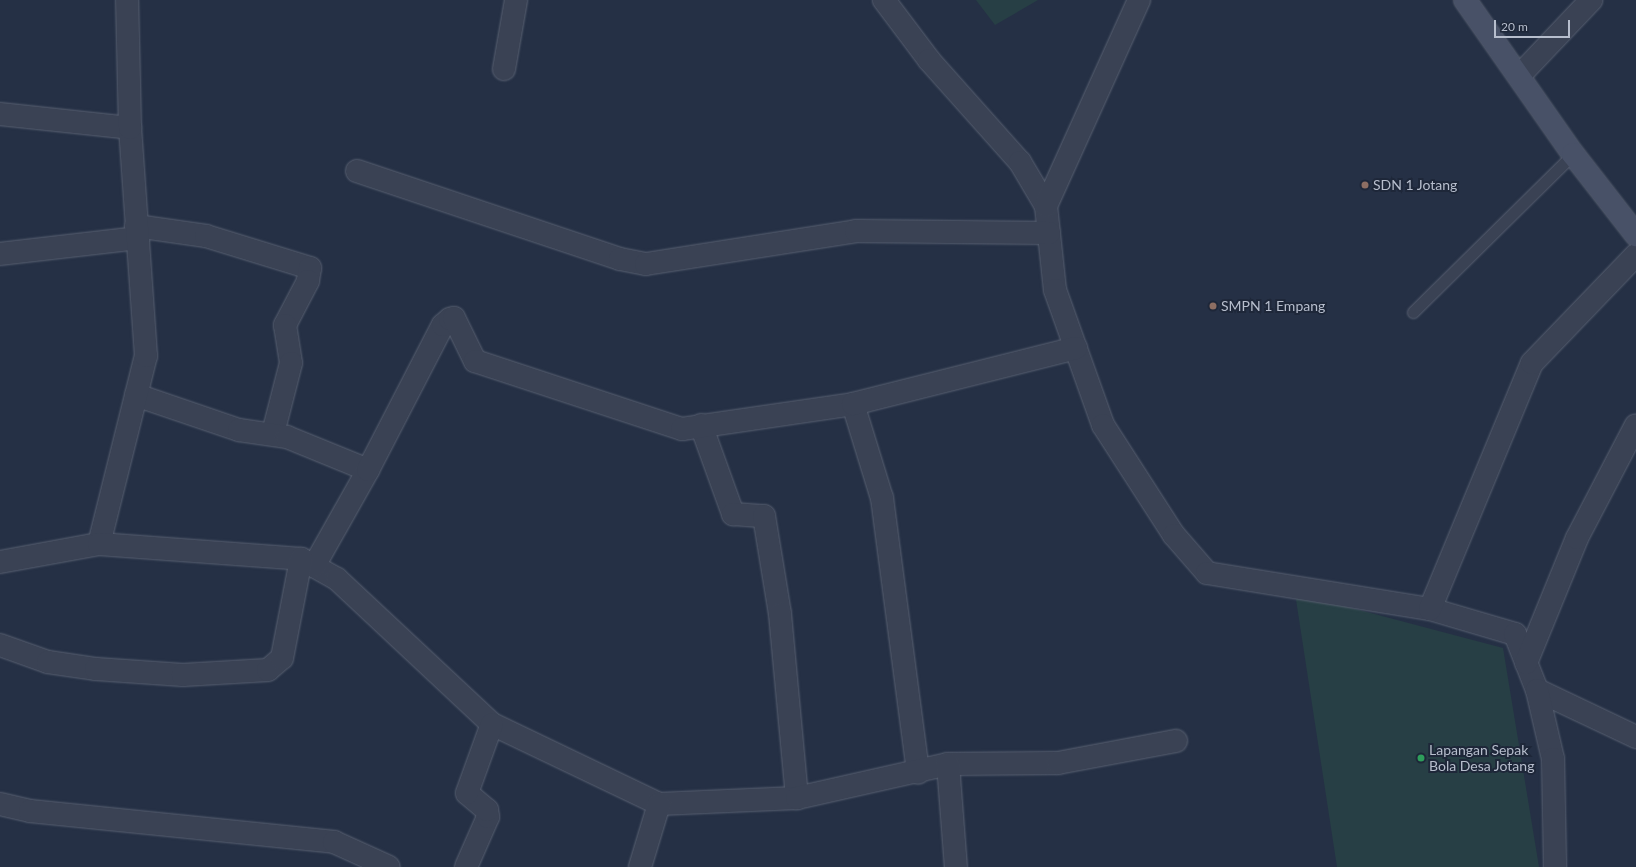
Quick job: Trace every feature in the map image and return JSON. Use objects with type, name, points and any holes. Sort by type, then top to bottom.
[{"type":"street","points":[[100,544],[146,356],[130,128],[127,0]]},
{"type":"street","points":[[504,69],[516,0]]},
{"type":"street","points":[[884,0],[929,60],[1020,162],[1046,206],[1055,290],[1103,425],[1174,535],[1207,573],[1430,609],[1515,634],[1537,690],[1553,759],[1555,867]]},
{"type":"street","points":[[1046,206],[1139,0]]},
{"type":"street","points":[[1465,0],[1573,154],[1636,235]]},
{"type":"street","points":[[1518,76],[1591,0]]},
{"type":"street","points":[[0,114],[130,128]]},
{"type":"street","points":[[357,171],[639,263],[661,263],[856,231],[1049,233]]},
{"type":"street","points":[[0,254],[137,232],[206,236],[310,268],[308,281],[285,325],[291,363],[273,433]]},
{"type":"street","points":[[1430,609],[1532,363],[1636,255]]},
{"type":"street","points":[[0,645],[48,662],[96,669],[183,675],[268,670],[282,658],[308,562],[368,470],[443,325],[454,318],[475,361],[682,428],[853,404],[1076,348]]},
{"type":"street","points":[[136,395],[239,430],[273,433],[368,470]]},
{"type":"street","points":[[853,404],[882,498],[918,773]]},
{"type":"street","points":[[701,425],[733,514],[764,516],[780,614],[797,798]]},
{"type":"street","points":[[1526,663],[1577,538],[1636,425]]},
{"type":"street","points":[[0,562],[100,544],[308,562],[337,579],[492,724],[659,804],[797,798],[918,773],[948,764],[1058,764],[1176,741]]},
{"type":"street","points":[[1537,690],[1636,737]]},
{"type":"street","points":[[466,867],[488,817],[487,810],[467,793],[492,724]]},
{"type":"street","points":[[948,764],[956,867]]},
{"type":"street","points":[[0,804],[30,811],[334,842],[389,867]]},
{"type":"street","points":[[640,867],[659,804]]},
{"type":"lane","points":[[1413,312],[1573,154]]},
{"type":"green space","points":[[976,0],[1038,0],[995,25]]},
{"type":"green space","name":"Lapangan Sepak Bola Desa Jotang","points":[[1295,593],[1503,648],[1539,867],[1337,867]]},
{"type":"place","name":"SDN 1 Jotang","points":[[1365,185]]},
{"type":"place","name":"SMPN 1 Empang","points":[[1213,306]]},
{"type":"place","name":"Lapangan Sepak Bola Desa Jotang","points":[[1421,758]]}]
